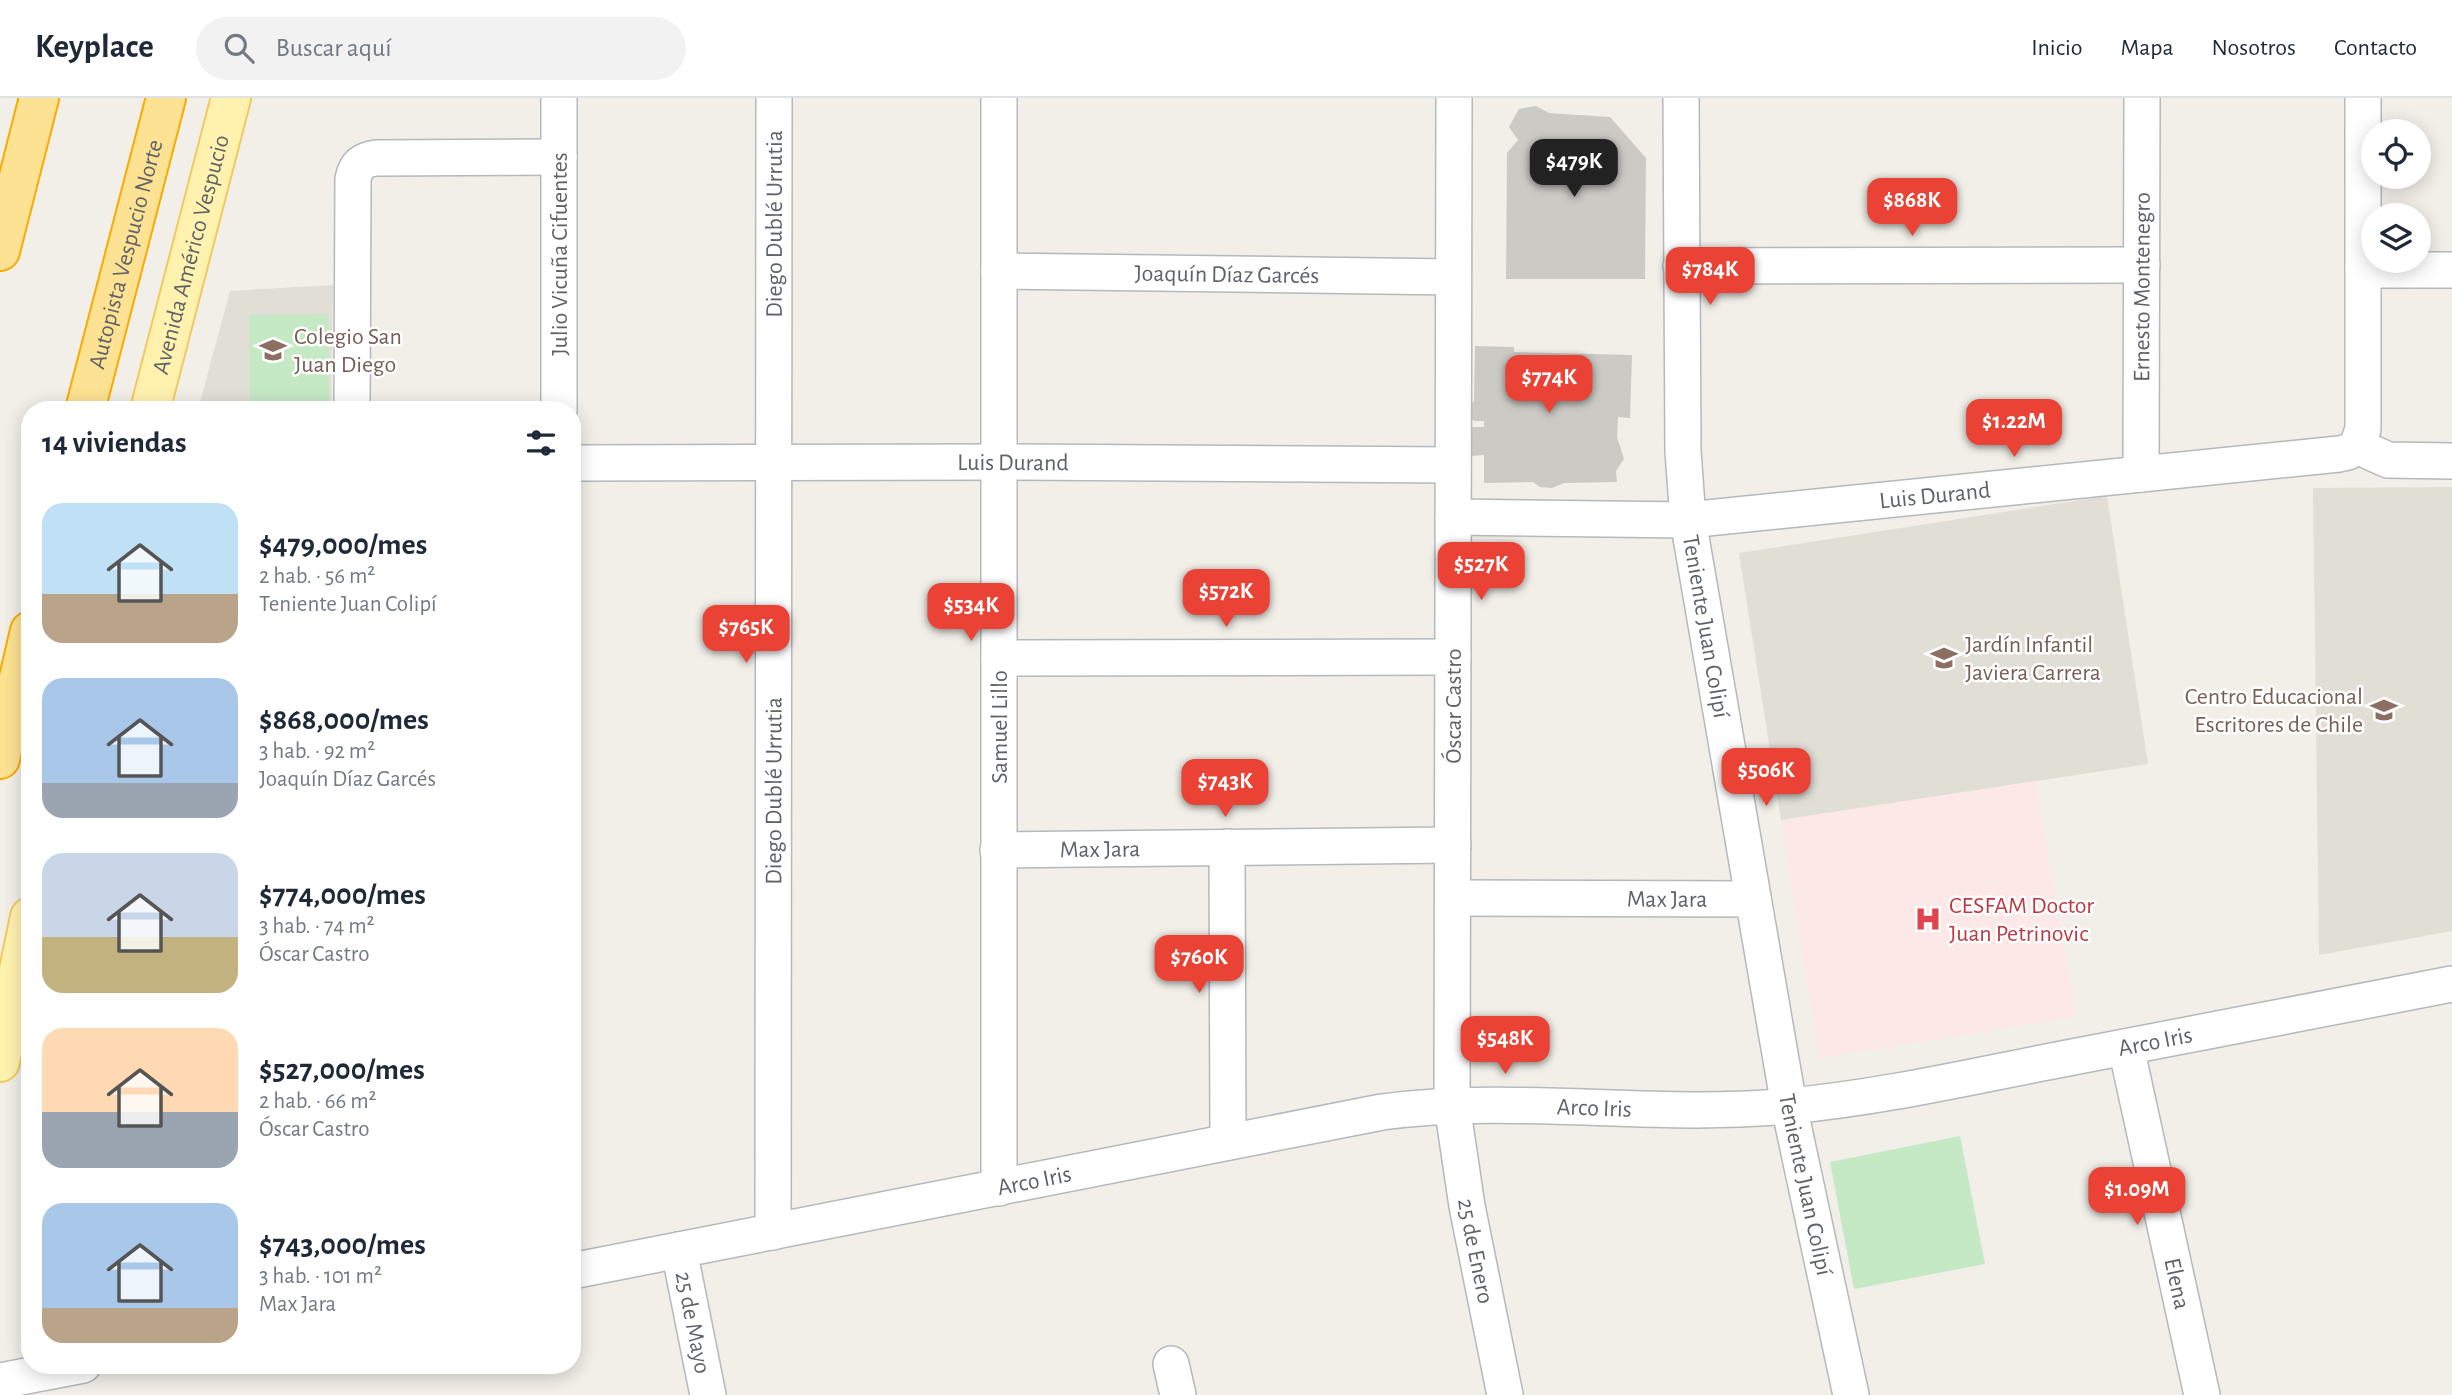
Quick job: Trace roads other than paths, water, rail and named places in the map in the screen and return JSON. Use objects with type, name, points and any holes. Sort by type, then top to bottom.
[{"type":"highway","points":[[0,251],[39,98]]},
{"type":"highway","name":"Autopista Vespucio Norte","points":[[87,401],[166,98]]},
{"type":"highway","points":[[0,759],[21,669]]},
{"type":"main road","name":"Avenida Américo Vespucio","points":[[152,401],[231,98]]},
{"type":"main road","points":[[0,1062],[21,960]]},
{"type":"street","name":"Julio Vicuña Cifuentes","points":[[559,98],[559,401]]},
{"type":"street","name":"Diego Dublé Urrutia","points":[[773,1232],[774,98]]},
{"type":"street","name":"Samuel Lillo","points":[[999,98],[999,1188]]},
{"type":"street","name":"Óscar Castro","points":[[1452,1105],[1454,98]]},
{"type":"street","name":"Teniente Juan Colipí","points":[[1681,98],[1683,451],[1688,520],[1789,1106],[1851,1395]]},
{"type":"street","name":"Ernesto Montenegro","points":[[2141,474],[2142,98]]},
{"type":"street","points":[[2363,98],[2363,203]]},
{"type":"street","points":[[352,401],[353,179],[359,164],[366,159],[376,158],[559,157]]},
{"type":"street","points":[[1681,266],[2142,265]]},
{"type":"street","points":[[2431,270],[2452,270]]},
{"type":"street","name":"Joaquín Díaz Garcés","points":[[999,271],[1453,277]]},
{"type":"street","points":[[2363,273],[2362,429],[2357,446],[2388,460],[2452,461]]},
{"type":"street","name":"Luis Durand","points":[[1453,517],[1688,520],[2339,454],[2357,446]]},
{"type":"street","name":"Luis Durand","points":[[581,463],[1453,465]]},
{"type":"street","points":[[999,658],[1453,657]]},
{"type":"street","name":"Max Jara","points":[[999,850],[1453,845]]},
{"type":"street","points":[[1227,847],[1228,1142]]},
{"type":"street","name":"Max Jara","points":[[1453,898],[1753,899]]},
{"type":"street","name":"Arco Iris","points":[[581,1269],[1382,1112],[1452,1105],[1507,1104],[1696,1109],[1789,1106],[1943,1082],[2452,984]]},
{"type":"street","name":"Elena","points":[[2126,1047],[2202,1395]]},
{"type":"street","name":"25 de Enero","points":[[1452,1105],[1466,1206],[1505,1395]]},
{"type":"street","name":"25 de Mayo","points":[[679,1250],[708,1395]]},
{"type":"street","points":[[0,1381],[36,1374]]},
{"type":"place","name":"Colegio San Juan Diego","points":[[273,350]]},
{"type":"place","name":"Jardín Infantil Javiera Carrera","points":[[1944,658]]},
{"type":"place","name":"Centro Educacional Escritores de Chile","points":[[2384,710]]},
{"type":"place","name":"CESFAM Doctor Juan Petrinovic","points":[[1928,919]]}]
